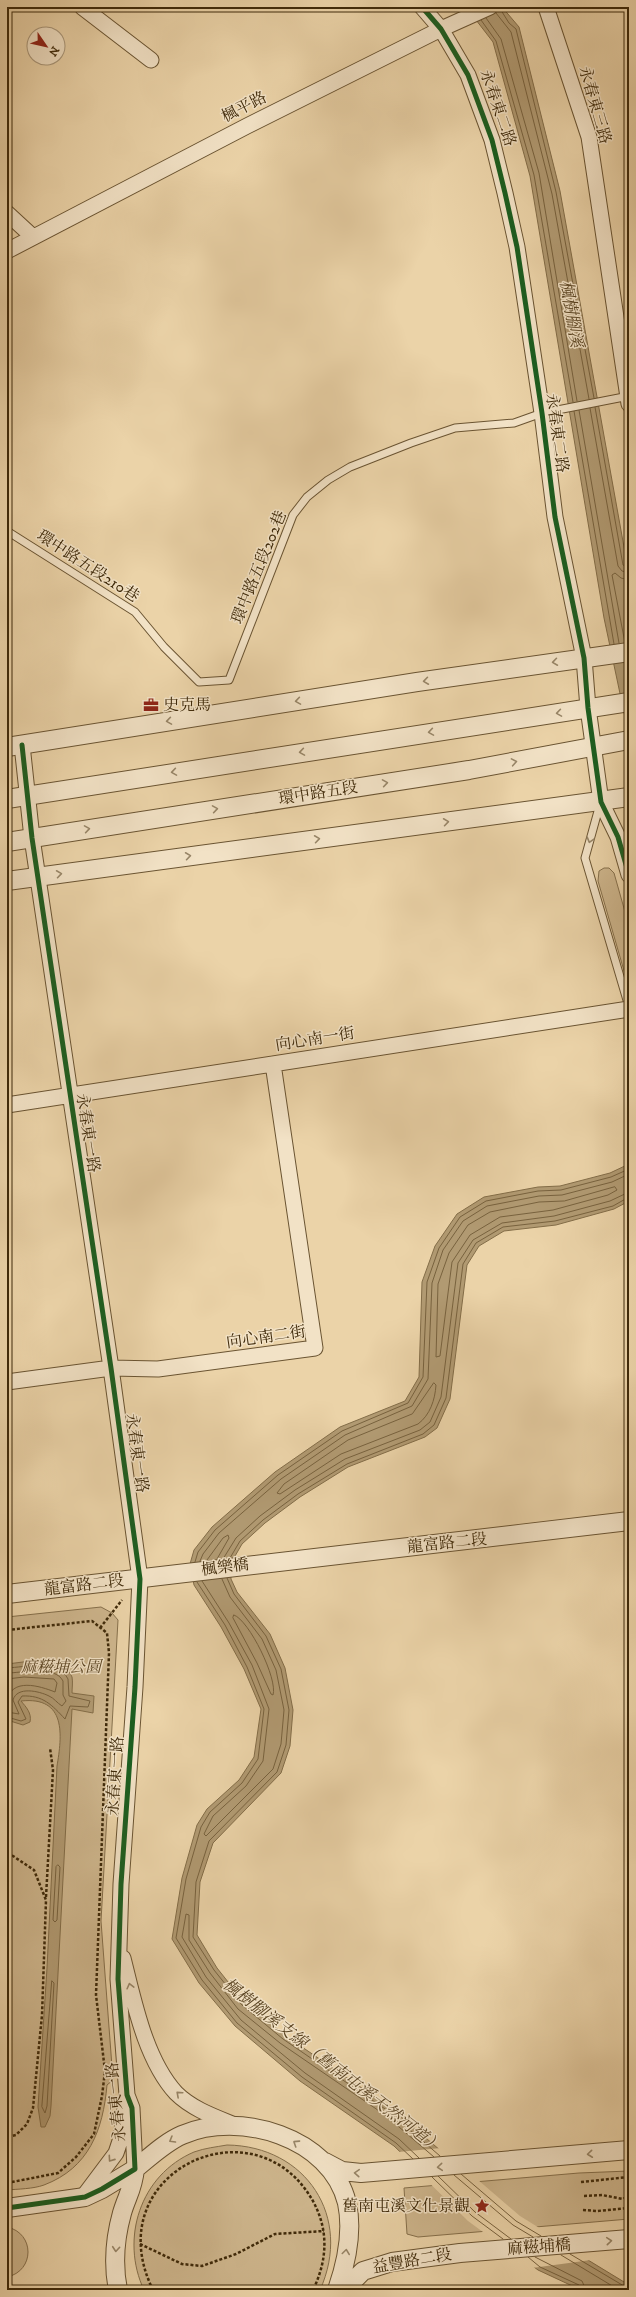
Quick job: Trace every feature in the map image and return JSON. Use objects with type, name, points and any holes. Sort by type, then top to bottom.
[{"type":"street","points":[[82,7],[151,60]]},
{"type":"street","name":"永春東二路","points":[[422,7],[441,29],[468,75],[494,148],[517,247],[542,413],[555,518],[589,658],[593,707],[600,745],[614,800],[618,837],[629,875]]},
{"type":"street","name":"楓平路","points":[[7,251],[247,126],[441,29],[490,7]]},
{"type":"street","name":"永春東三路","points":[[546,7],[589,137],[629,399]]},
{"type":"street","points":[[7,213],[33,237]]},
{"type":"street","points":[[15,746],[417,682],[629,652]]},
{"type":"street","points":[[7,799],[629,702]]},
{"type":"street","name":"環中路五段","points":[[7,842],[469,770],[629,740]]},
{"type":"street","name":"永春東一路","points":[[15,746],[26,795],[111,1368],[140,1578],[135,1687],[121,1884],[118,1986],[127,2095],[132,2108],[135,2169]]},
{"type":"street","points":[[7,881],[614,800]]},
{"type":"street","name":"向心南一街","points":[[7,1105],[629,1008]]},
{"type":"street","name":"向心南二街","points":[[7,1382],[111,1368],[158,1369],[315,1348],[273,1064]]},
{"type":"street","name":"龍富路二段","points":[[265,1562],[517,1535],[629,1521]]},
{"type":"street","name":"楓樂橋","points":[[185,1572],[265,1562]]},
{"type":"street","name":"龍富路二段","points":[[7,1594],[185,1572]]},
{"type":"street","name":"永春東一路","points":[[119,1941],[137,2012],[152,2056],[165,2078],[177,2094],[195,2107],[210,2116],[237,2125]]},
{"type":"street","points":[[83,2197],[116,2153],[121,2138],[127,2095]]},
{"type":"street","points":[[7,2208],[83,2197],[102,2189],[135,2169],[171,2140],[213,2126],[237,2125],[263,2130],[288,2138],[342,2171],[361,2173],[629,2150]]},
{"type":"street","points":[[313,2154],[332,2171],[347,2204],[347,2249],[337,2290]]},
{"type":"street","points":[[118,2290],[115,2272],[117,2236],[122,2213],[133,2187],[135,2169]]},
{"type":"street","name":"麻糍埔橋","points":[[489,2251],[629,2239]]},
{"type":"street","name":"益豐路二段","points":[[344,2290],[363,2271],[379,2264],[406,2259],[489,2251]]},
{"type":"lane","points":[[542,413],[629,399]]},
{"type":"lane","name":"環中路五段202巷","points":[[199,682],[229,680],[293,515],[308,496],[328,480],[350,466],[455,428],[514,423],[542,413]]},
{"type":"lane","name":"環中路五段210巷","points":[[7,531],[135,612],[164,647],[199,682]]},
{"type":"lane","name":"永春東二路","points":[[614,800],[585,858],[629,1008]]},
{"type":"path","points":[[100,1628],[140,1578]]},
{"type":"path","points":[[7,1630],[92,1621],[106,1633],[110,1653],[96,1995],[105,2071],[102,2096],[94,2134],[76,2157],[58,2172],[7,2183]]},
{"type":"path","points":[[7,2138],[16,2135],[27,2124],[34,2108],[42,2015],[53,1770],[50,1748]]},
{"type":"path","points":[[7,1855],[13,1856],[34,1870],[46,1900]]},
{"type":"path","points":[[153,2290],[145,2274],[140,2256],[140,2244],[145,2213],[152,2198],[163,2183],[177,2170],[192,2161],[226,2152],[250,2153],[272,2162],[295,2177],[310,2195],[319,2212],[324,2231],[324,2262],[313,2290]]},
{"type":"path","points":[[581,2182],[629,2177]]},
{"type":"path","points":[[584,2196],[602,2195],[623,2199],[629,2195]]},
{"type":"path","points":[[583,2210],[597,2212],[629,2208]]},
{"type":"path","points":[[140,2244],[182,2264],[202,2266],[236,2254],[275,2234],[324,2231]]},
{"type":"green space","points":[[604,868],[609,868],[614,873],[629,926],[629,988],[598,881],[599,871]]},
{"type":"green space","name":"麻糍埔公園","points":[[101,1607],[112,1613],[118,1620],[101,1921],[113,2080],[107,2085],[102,2117],[91,2146],[83,2158],[72,2169],[59,2178],[44,2185],[7,2190],[7,1617]]},
{"type":"green space","points":[[227,2145],[255,2149],[280,2158],[300,2172],[316,2190],[326,2212],[330,2237],[329,2263],[320,2290],[144,2290],[137,2270],[134,2250],[135,2230],[140,2210],[148,2192],[160,2176],[175,2162],[194,2152]]},
{"type":"green space","points":[[629,2171],[629,2219],[418,2237],[407,2234],[404,2188],[579,2173]]},
{"type":"green space","points":[[7,2227],[23,2236],[27,2244],[28,2252],[27,2260],[23,2268],[7,2277]]},
{"type":"water","name":"楓樹腳溪","points":[[466,7],[502,7],[519,27],[560,191],[629,575],[629,736],[604,618],[530,176],[493,42]]},
{"type":"water","points":[[629,1164],[629,1201],[614,1209],[556,1225],[504,1231],[479,1246],[467,1265],[450,1399],[437,1428],[425,1437],[348,1467],[300,1497],[265,1523],[242,1544],[231,1563],[231,1579],[237,1592],[270,1634],[285,1668],[293,1710],[290,1746],[281,1773],[213,1843],[200,1882],[197,1935],[217,1968],[244,2002],[286,2036],[391,2108],[519,2218],[629,2285],[629,2290],[581,2290],[538,2270],[470,2219],[394,2146],[300,2081],[235,2026],[199,1983],[172,1939],[182,1878],[197,1825],[207,1809],[239,1780],[254,1757],[261,1709],[244,1669],[221,1627],[194,1585],[190,1564],[194,1550],[212,1527],[275,1472],[340,1427],[405,1401],[419,1377],[422,1282],[435,1246],[457,1214],[484,1197],[538,1187],[560,1186],[610,1173]]},
{"type":"water","points":[[43,1662],[57,1664],[64,1667],[72,1677],[72,1693],[94,1696],[93,1713],[72,1709],[51,2106],[50,2116],[45,2127],[41,2127],[38,2107],[60,1731],[58,1720],[54,1711],[47,1705],[36,1701],[21,1701],[27,1708],[30,1722],[23,1725],[7,1720],[7,1664]]},
{"type":"pier","points":[[441,2148],[520,2216],[591,2260],[532,2268],[468,2221],[398,2152]]},
{"type":"cycle path","points":[[422,7],[441,29],[468,75],[492,140],[505,193],[517,247],[542,413],[555,517],[584,658],[588,708],[601,802],[618,837],[629,875]]},
{"type":"cycle path","points":[[7,2208],[85,2197],[102,2189],[135,2169],[132,2108],[127,2095],[118,1979],[121,1884],[135,1687],[140,1579],[111,1368],[32,838],[22,745]]},
{"type":"place","name":"史克馬","points":[[151,705]]},
{"type":"place","name":"舊南屯溪文化景觀","points":[[482,2206]]},
{"type":"water label","name":"楓樹腳溪支線（舊南屯溪天然河道）","points":[[332,2066]]}]
